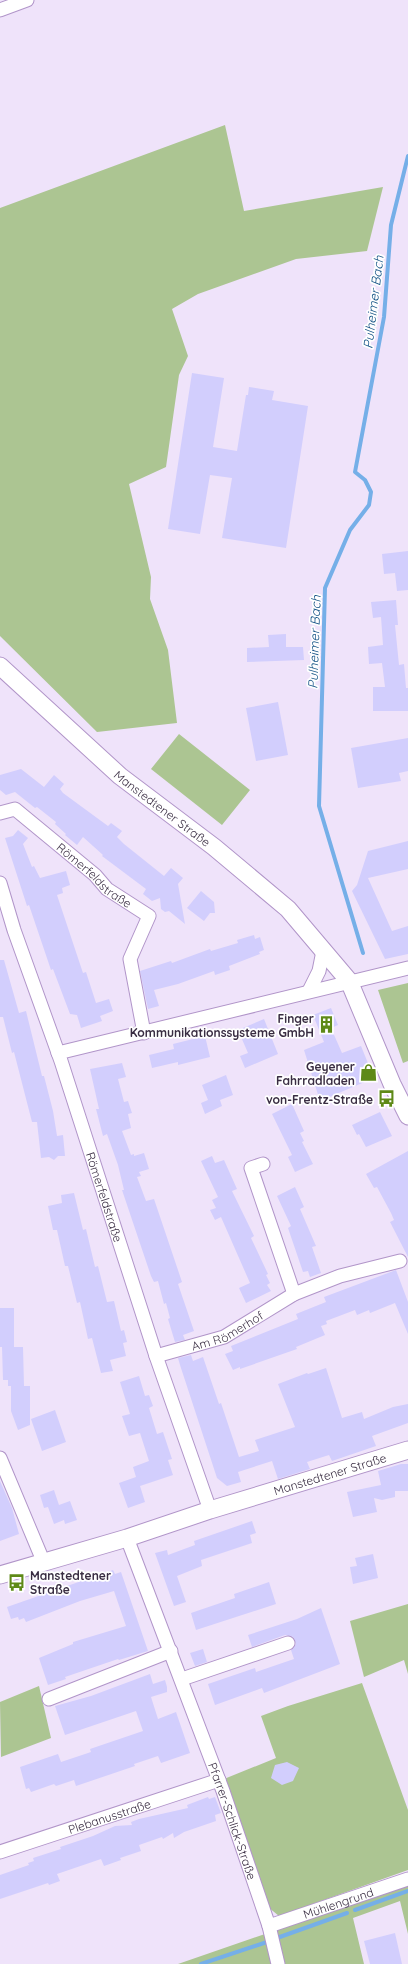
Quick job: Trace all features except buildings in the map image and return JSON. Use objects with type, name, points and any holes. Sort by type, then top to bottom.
[{"type":"street","points":[[0,10],[27,0]]},
{"type":"street","name":"Manstedtener Straße","points":[[0,666],[120,776],[214,847],[288,909],[349,981],[392,1084],[408,1116]]},
{"type":"street","name":"Römerfeldstraße","points":[[0,813],[15,809],[95,875],[107,889],[149,916],[130,959],[144,1033]]},
{"type":"street","name":"Römerfeldstraße","points":[[0,883],[14,930],[58,1053],[156,1356],[210,1510]]},
{"type":"street","points":[[309,991],[319,971],[323,951]]},
{"type":"street","points":[[58,1053],[144,1033],[349,981],[408,968]]},
{"type":"street","points":[[263,1164],[250,1168],[294,1294]]},
{"type":"street","name":"Am Römerhof","points":[[156,1356],[224,1337],[294,1294],[340,1276],[400,1261]]},
{"type":"street","name":"Manstedtener Straße","points":[[0,1575],[127,1538],[210,1510],[408,1450]]},
{"type":"street","points":[[0,1458],[44,1563]]},
{"type":"street","name":"Pfarrer-Schlick-Straße","points":[[127,1538],[182,1679],[218,1780],[269,1926],[278,1964]]},
{"type":"street","points":[[182,1679],[288,1643]]},
{"type":"street","points":[[49,1699],[171,1651]]},
{"type":"street","name":"Plebanusstraße","points":[[0,1852],[218,1780]]},
{"type":"street","name":"Mühlengrund","points":[[269,1926],[408,1879]]},
{"type":"green space","points":[[225,125],[244,211],[383,187],[367,251],[296,259],[198,294],[172,309],[188,356],[179,375],[166,467],[129,484],[151,577],[150,599],[168,650],[177,723],[97,732],[0,636],[0,208]]},
{"type":"green space","points":[[179,734],[250,790],[222,825],[151,769]]},
{"type":"green space","points":[[408,983],[408,1061],[403,1063],[378,990]]},
{"type":"green space","points":[[408,1604],[408,1674],[404,1660],[364,1677],[350,1621]]},
{"type":"green space","points":[[362,1683],[408,1810],[408,1870],[279,1916],[268,1907],[224,1779],[276,1758],[261,1716]]},
{"type":"green space","points":[[39,1686],[51,1738],[1,1757],[0,1702]]},
{"type":"green space","points":[[408,1884],[408,1934],[400,1901],[353,1918],[364,1964],[283,1964],[275,1931]]},
{"type":"green space","points":[[265,1934],[272,1964],[178,1964]]},
{"type":"waterway","name":"Pulheimer Bach","points":[[363,953],[319,806],[325,588],[350,530],[369,505],[371,492],[365,480],[355,472],[384,317],[391,225],[408,156]]},
{"type":"waterway","points":[[355,1910],[408,1891]]},
{"type":"waterway","points":[[277,1938],[347,1913]]},
{"type":"waterway","points":[[201,1964],[267,1942]]},
{"type":"place","name":"Finger Kommunikationssysteme GmbH","points":[[327,1025]]},
{"type":"place","name":"Geyener Fahrradladen","points":[[368,1073]]},
{"type":"place","name":"von-Frentz-Straße","points":[[386,1099]]},
{"type":"place","name":"Manstedtener Straße","points":[[17,1582]]}]
